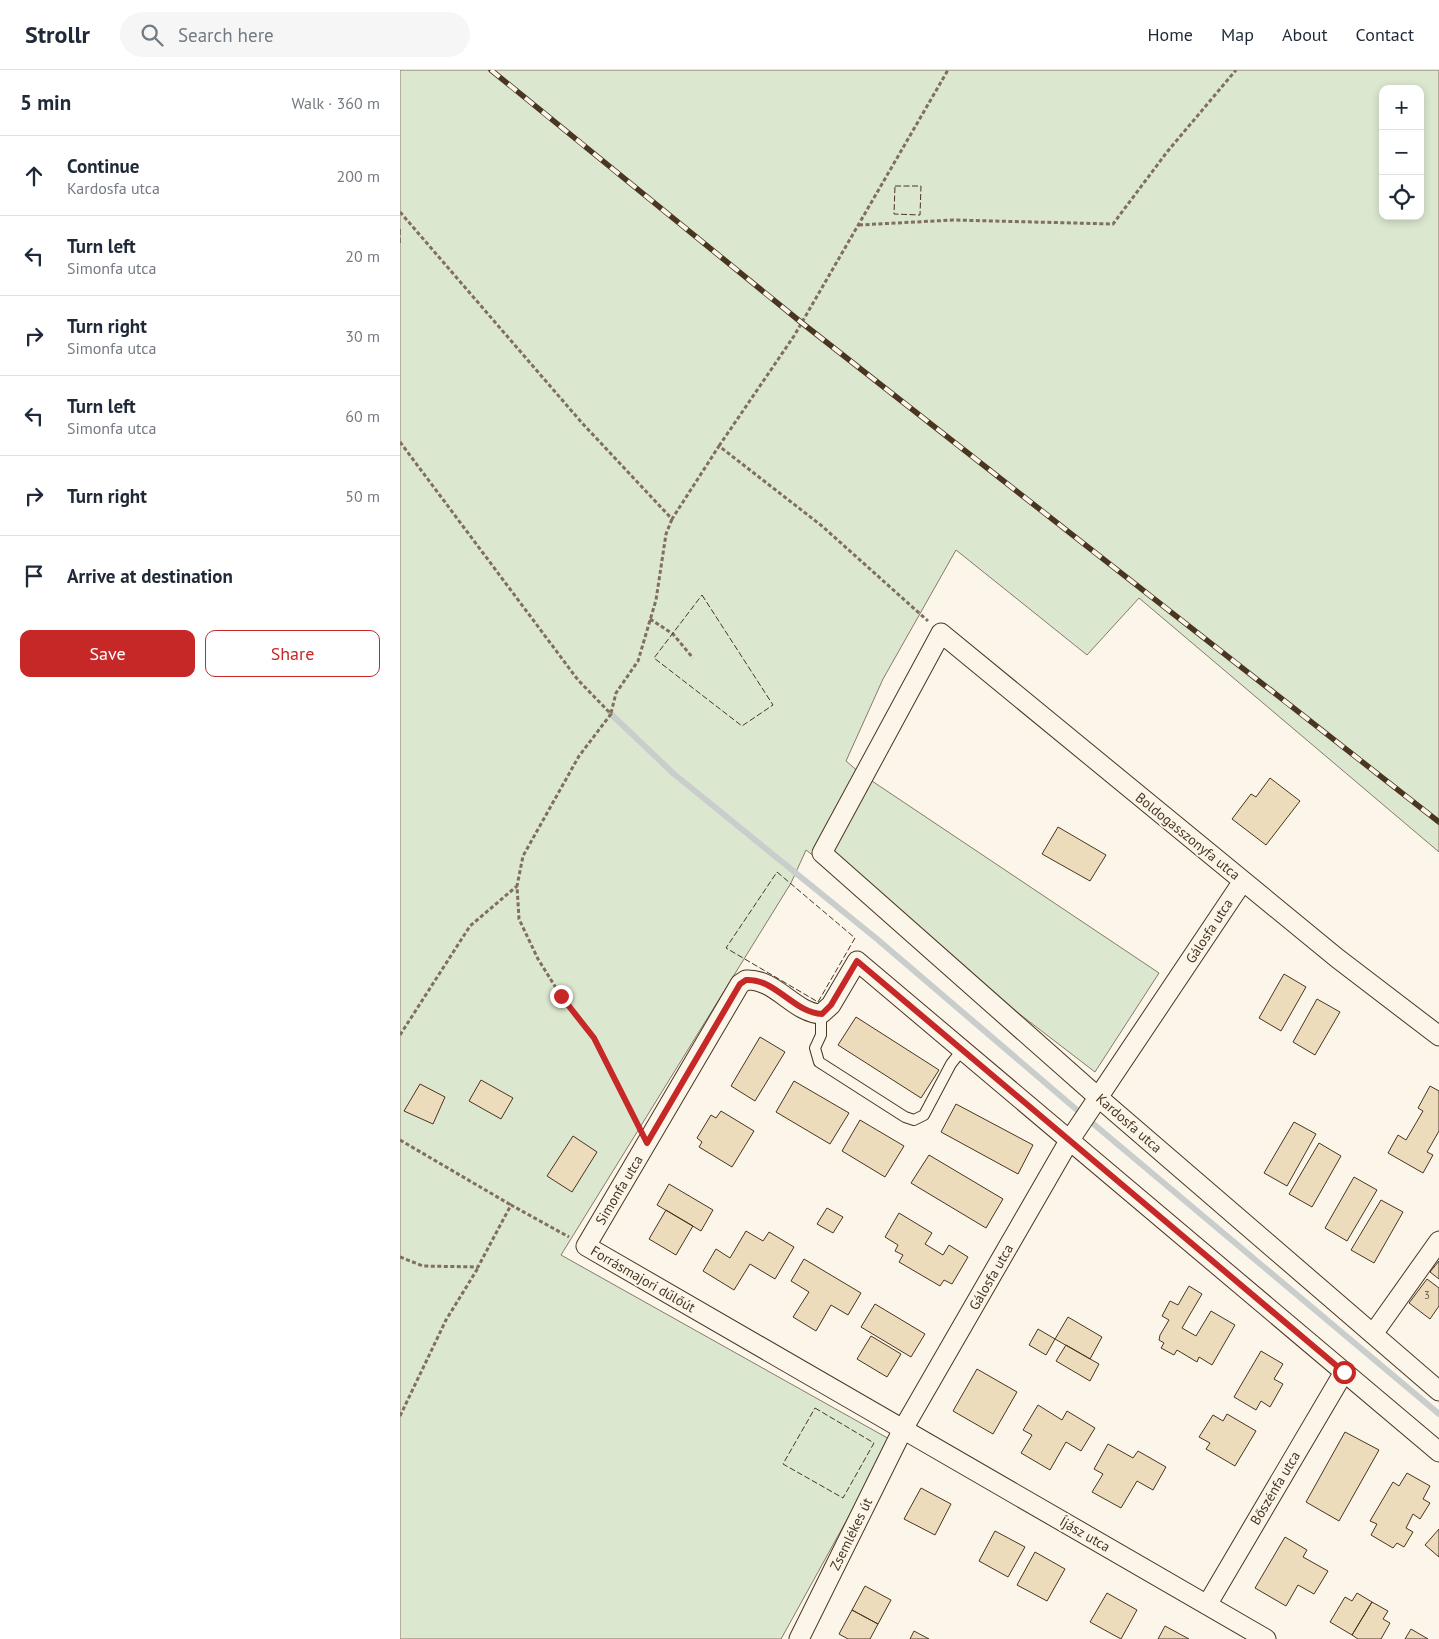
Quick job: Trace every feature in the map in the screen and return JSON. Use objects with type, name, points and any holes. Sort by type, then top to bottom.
[{"type":"street","name":"Kardosfa utca","points":[[941,633],[822,853],[1095,1102],[1439,1391]]},
{"type":"street","name":"Boldogasszonyfa utca","points":[[941,633],[1337,958],[1439,1036]]},
{"type":"street","name":"Gálosfa utca","points":[[903,1429],[1079,1124],[1243,881]]},
{"type":"street","points":[[822,1014],[831,1005],[857,961],[1439,1452]]},
{"type":"street","name":"Simonfa utca","points":[[586,1246],[740,984],[746,980],[760,982],[809,1011],[822,1014]]},
{"type":"street","points":[[1373,1334],[1439,1240]]},
{"type":"street","name":"Forrásmajori dűlőút","points":[[586,1246],[903,1429]]},
{"type":"street","name":"Bőszénfa utca","points":[[1206,1604],[1344,1372]]},
{"type":"street","name":"Íjász utca","points":[[903,1429],[1266,1639]]},
{"type":"street","name":"Zsemlékes út","points":[[799,1639],[903,1429]]},
{"type":"lane","points":[[822,1014],[821,1035],[814,1048],[819,1062],[905,1117],[914,1120],[924,1115],[951,1064],[962,1050]]},
{"type":"path","points":[[647,1143],[594,1038],[561,996],[538,959],[519,919],[517,886],[523,856],[579,756],[611,714],[616,693],[638,661],[656,600],[666,534],[672,519],[794,336],[948,70]]},
{"type":"path","points":[[859,225],[953,220],[1113,224],[1167,152],[1236,70]]},
{"type":"path","points":[[400,212],[582,423],[672,519]]},
{"type":"path","points":[[400,442],[578,680],[611,714]]},
{"type":"path","points":[[719,446],[822,526],[941,633]]},
{"type":"path","points":[[650,619],[673,634],[693,658]]},
{"type":"path","points":[[400,1034],[470,926],[517,886]]},
{"type":"path","name":"Forrásmajori dűlőút","points":[[400,1140],[511,1205],[586,1246]]},
{"type":"path","points":[[400,1416],[446,1320],[478,1267],[511,1205]]},
{"type":"path","points":[[400,1257],[423,1266],[478,1267]]},
{"type":"green space","points":[[400,70],[1439,70],[1439,852],[1139,598],[1087,655],[956,550],[883,679],[846,761],[860,773],[1159,973],[1095,1072],[806,850],[791,883],[561,1255],[891,1440],[781,1639],[400,1639]]},
{"type":"building","points":[[1270,778],[1300,801],[1266,845],[1232,819],[1251,794],[1256,797]]},
{"type":"building","points":[[1058,827],[1106,855],[1090,881],[1042,854]]},
{"type":"building","points":[[1284,974],[1306,987],[1281,1031],[1259,1018]]},
{"type":"building","points":[[1317,999],[1340,1012],[1315,1055],[1293,1042]]},
{"type":"building","points":[[856,1017],[939,1070],[921,1098],[838,1045]]},
{"type":"building","points":[[760,1037],[785,1052],[755,1101],[731,1086]]},
{"type":"building","points":[[481,1080],[513,1098],[501,1119],[469,1101]]},
{"type":"building","points":[[794,1081],[849,1113],[830,1144],[776,1112]]},
{"type":"building","points":[[420,1084],[445,1097],[433,1124],[404,1111]]},
{"type":"building","points":[[1430,1086],[1439,1091],[1439,1131],[1427,1152],[1433,1155],[1423,1173],[1388,1153],[1398,1135],[1406,1140],[1423,1111],[1418,1108]]},
{"type":"building","points":[[956,1104],[1033,1145],[1018,1174],[941,1132]]},
{"type":"building","points":[[721,1111],[754,1131],[732,1167],[699,1147],[702,1142],[697,1138],[711,1115],[716,1118]]},
{"type":"building","points":[[860,1120],[904,1146],[885,1177],[842,1151]]},
{"type":"building","points":[[1294,1122],[1316,1134],[1287,1186],[1264,1173]]},
{"type":"building","points":[[573,1136],[597,1152],[572,1192],[547,1176]]},
{"type":"building","points":[[1319,1143],[1341,1156],[1312,1207],[1289,1194]]},
{"type":"building","points":[[929,1155],[1003,1199],[986,1228],[911,1183]]},
{"type":"building","points":[[1354,1177],[1377,1190],[1347,1241],[1325,1228]]},
{"type":"building","points":[[669,1184],[713,1210],[701,1231],[657,1205]]},
{"type":"building","points":[[1381,1200],[1403,1212],[1374,1263],[1351,1250]]},
{"type":"building","points":[[827,1208],[843,1217],[833,1233],[817,1224]]},
{"type":"building","points":[[666,1210],[693,1226],[676,1255],[649,1239]]},
{"type":"building","points":[[899,1213],[932,1233],[925,1244],[943,1255],[949,1245],[968,1257],[952,1284],[944,1280],[940,1286],[899,1262],[903,1255],[895,1251],[898,1245],[885,1237]]},
{"type":"building","points":[[746,1231],[763,1241],[769,1232],[794,1247],[775,1279],[750,1264],[734,1290],[703,1271],[716,1249],[730,1258]]},
{"type":"building","points":[[804,1259],[861,1293],[848,1315],[831,1305],[816,1331],[793,1317],[809,1292],[791,1281]]},
{"type":"building","points":[[1439,1261],[1439,1279],[1430,1272]]},
{"type":"building","points":[[1427,1279],[1439,1288],[1439,1306],[1430,1319],[1409,1303]]},
{"type":"building","points":[[1189,1286],[1202,1294],[1182,1328],[1196,1336],[1211,1311],[1235,1325],[1212,1365],[1199,1357],[1197,1362],[1177,1350],[1174,1355],[1161,1348],[1164,1343],[1159,1340],[1160,1335],[1169,1320],[1162,1316],[1170,1301],[1178,1305]]},
{"type":"building","points":[[875,1304],[925,1334],[911,1357],[861,1327]]},
{"type":"building","points":[[1068,1317],[1102,1337],[1090,1359],[1055,1339]]},
{"type":"building","points":[[1038,1329],[1055,1339],[1046,1355],[1029,1345]]},
{"type":"building","points":[[871,1336],[901,1354],[887,1377],[857,1359]]},
{"type":"building","points":[[1066,1345],[1099,1364],[1090,1381],[1056,1361]]},
{"type":"building","points":[[1261,1351],[1283,1364],[1274,1379],[1283,1384],[1270,1407],[1261,1401],[1256,1410],[1234,1397]]},
{"type":"building","points":[[977,1369],[1017,1392],[993,1434],[953,1411]]},
{"type":"building","points":[[1038,1405],[1062,1420],[1067,1411],[1095,1428],[1081,1451],[1066,1442],[1050,1470],[1021,1453],[1032,1435],[1023,1430]]},
{"type":"building","points":[[1227,1414],[1256,1431],[1235,1466],[1206,1449],[1210,1443],[1199,1437],[1213,1415],[1223,1421]]},
{"type":"building","points":[[1345,1432],[1379,1450],[1339,1521],[1306,1502]]},
{"type":"building","points":[[1108,1444],[1133,1458],[1138,1451],[1166,1467],[1153,1490],[1137,1481],[1121,1508],[1092,1492],[1103,1474],[1094,1469]]},
{"type":"building","points":[[1407,1473],[1430,1486],[1423,1499],[1430,1503],[1420,1519],[1413,1514],[1406,1528],[1413,1532],[1404,1547],[1397,1543],[1393,1548],[1371,1535],[1377,1524],[1370,1521],[1393,1482],[1399,1486]]},
{"type":"building","points":[[921,1488],[951,1504],[935,1535],[904,1519]]},
{"type":"building","points":[[1439,1529],[1439,1557],[1425,1545]]},
{"type":"building","points":[[995,1531],[1025,1547],[1008,1577],[979,1561]]},
{"type":"building","points":[[1285,1537],[1307,1550],[1303,1557],[1328,1571],[1314,1594],[1298,1585],[1286,1606],[1255,1588]]},
{"type":"building","points":[[1035,1552],[1065,1569],[1047,1601],[1017,1585]]},
{"type":"building","points":[[865,1586],[891,1600],[878,1624],[852,1610]]},
{"type":"building","points":[[1107,1593],[1137,1610],[1121,1639],[1090,1622]]},
{"type":"building","points":[[1357,1593],[1372,1602],[1352,1635],[1330,1622],[1345,1597],[1352,1601]]},
{"type":"building","points":[[1372,1602],[1388,1611],[1383,1619],[1390,1623],[1381,1639],[1358,1639],[1352,1635]]},
{"type":"building","points":[[852,1610],[878,1624],[870,1639],[848,1639],[839,1634]]},
{"type":"building","points":[[1165,1626],[1189,1639],[1158,1639]]},
{"type":"building","points":[[1411,1629],[1428,1639],[1405,1639]]},
{"type":"building","points":[[914,1631],[929,1639],[910,1639]]},
{"type":"waterway","points":[[611,714],[674,774],[877,939],[1084,1116],[1439,1414]]},
{"type":"railway","points":[[491,70],[802,323],[1439,822]]},
{"type":"fence","points":[[895,186],[921,186],[920,215],[894,214],[895,186]]},
{"type":"fence","points":[[400,229],[400,243]]},
{"type":"fence","points":[[702,595],[773,705],[742,726],[654,658],[702,595]]},
{"type":"fence","points":[[777,872],[855,938],[818,1002],[726,948],[777,872]]},
{"type":"fence","points":[[815,1408],[874,1443],[843,1498],[783,1464],[815,1408]]},
{"type":"route","points":[[561,996],[594,1038],[647,1143],[740,984],[746,980],[753,979],[809,1011],[815,1014],[822,1014],[831,1005],[857,961],[1344,1372]]}]
